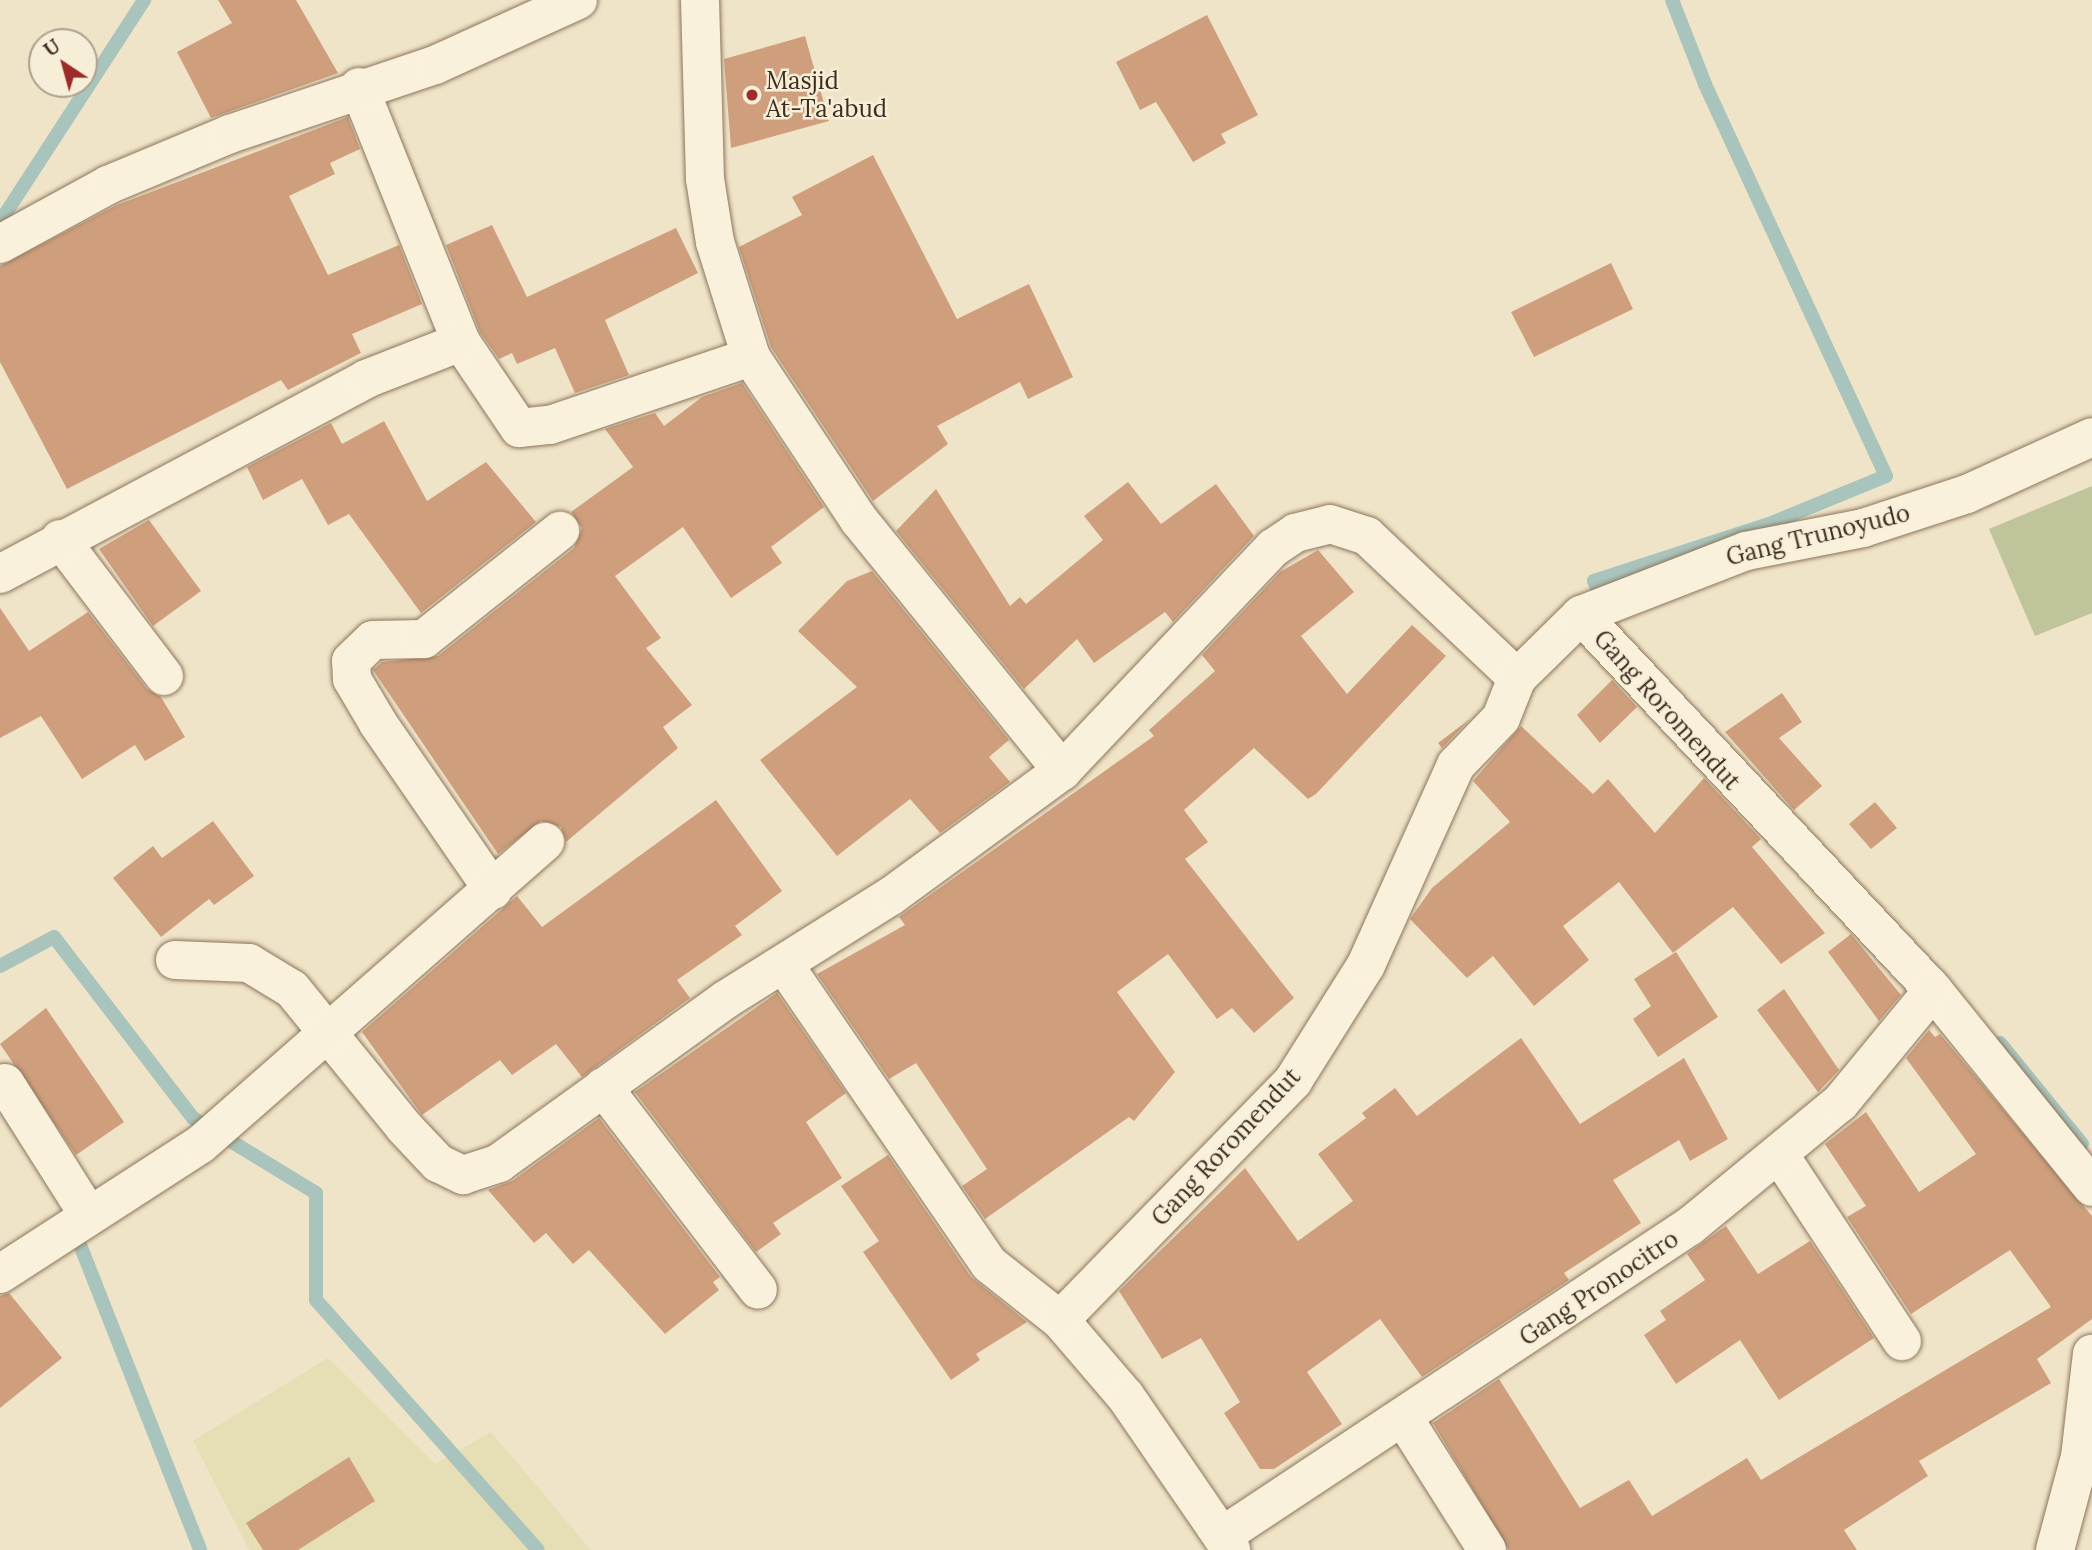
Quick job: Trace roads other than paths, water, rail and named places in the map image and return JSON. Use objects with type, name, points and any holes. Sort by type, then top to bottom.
[{"type":"street","points":[[0,244],[108,185],[359,87],[435,65],[578,0]]},
{"type":"street","points":[[700,0],[705,179],[715,242],[751,358],[859,520],[1062,771]]},
{"type":"street","points":[[359,87],[461,342],[508,419],[533,429],[751,358]]},
{"type":"street","points":[[0,574],[60,539],[366,379],[461,342]]},
{"type":"street","name":"Gang Trunoyudo","points":[[1581,615],[1746,551],[1863,528],[1967,494],[2092,437]]},
{"type":"street","points":[[176,960],[248,963],[272,974],[292,989],[326,1036],[438,1163],[463,1175],[499,1163],[603,1087],[785,966],[1062,771],[1273,548],[1310,527],[1330,524],[1367,536],[1517,678]]},
{"type":"street","points":[[493,890],[378,723],[352,679],[351,661],[373,640],[424,639],[560,531]]},
{"type":"street","points":[[60,539],[164,676]]},
{"type":"street","name":"Gang Roromendut","points":[[1060,1320],[1293,1081],[1366,965],[1456,765],[1501,718],[1517,678],[1581,615],[1933,990],[2092,1186]]},
{"type":"street","points":[[0,1274],[201,1144],[545,842]]},
{"type":"street","points":[[785,966],[989,1264],[1060,1320],[1126,1397],[1227,1543]]},
{"type":"street","name":"Gang Pronocitro","points":[[1227,1543],[1403,1417],[1690,1226],[1840,1103],[1933,990]]},
{"type":"street","points":[[5,1083],[86,1218]]},
{"type":"street","points":[[603,1087],[758,1290]]},
{"type":"street","points":[[1779,1154],[1902,1341]]},
{"type":"street","points":[[2055,1550],[2080,1458],[2092,1354]]},
{"type":"street","points":[[1403,1417],[1487,1550]]},
{"type":"waterway","points":[[0,222],[144,0]]},
{"type":"waterway","points":[[1603,604],[1594,581],[1774,522],[1886,476],[1705,84],[1672,0]]},
{"type":"waterway","points":[[0,966],[54,937],[193,1118],[316,1193],[316,1300],[538,1550]]},
{"type":"waterway","points":[[2000,1043],[2082,1144]]},
{"type":"waterway","points":[[73,1227],[200,1550]]},
{"type":"place","name":"Masjid At-Ta'abud","points":[[752,95]]}]
